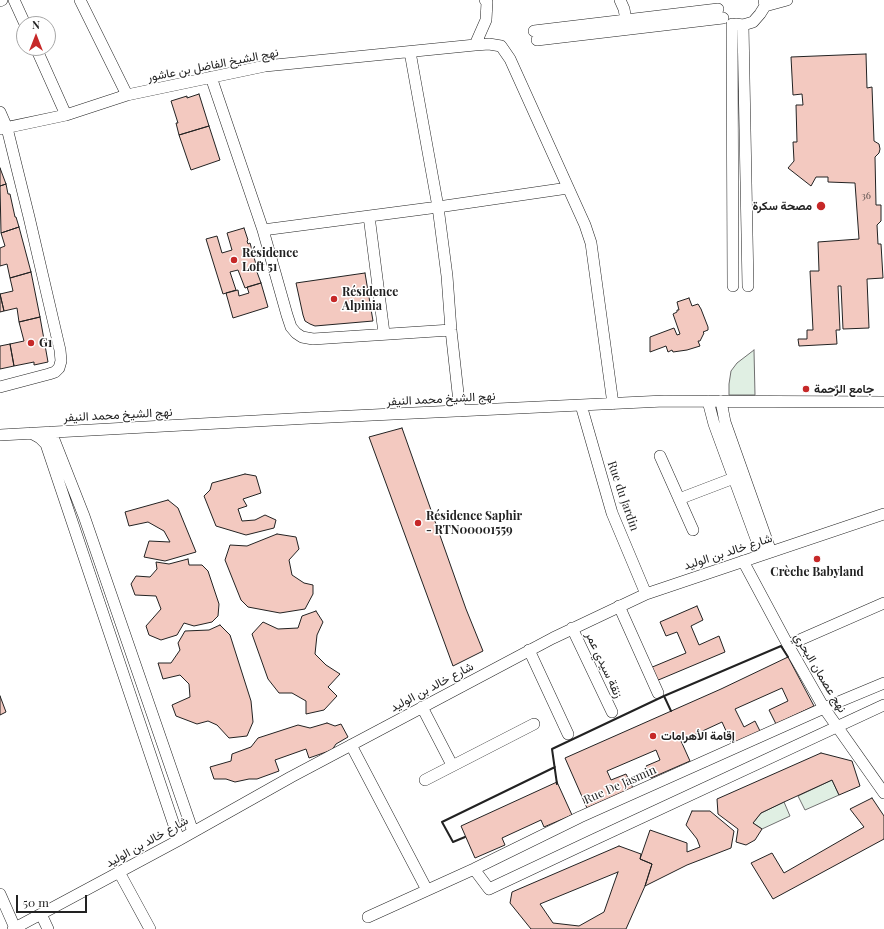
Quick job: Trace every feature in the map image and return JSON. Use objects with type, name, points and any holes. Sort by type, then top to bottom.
[{"type":"street","points":[[14,0],[21,16]]},
{"type":"street","points":[[80,0],[127,94]]},
{"type":"street","points":[[475,45],[486,20],[487,2],[485,0]]},
{"type":"street","points":[[620,0],[624,9],[626,20]]},
{"type":"street","points":[[726,15],[535,36],[626,20],[726,15],[753,22],[760,14],[764,3],[787,0]]},
{"type":"street","points":[[726,15],[748,286]]},
{"type":"street","points":[[726,15],[733,286]]},
{"type":"street","name":"نهج الشيخ الفاضل بن عاشور","points":[[3,128],[66,115],[127,94],[265,66],[489,44],[501,46],[510,59],[568,188]]},
{"type":"street","points":[[410,52],[438,207],[447,276],[460,411]]},
{"type":"street","points":[[40,56],[66,115]]},
{"type":"street","points":[[211,77],[263,230],[291,328],[296,334],[313,339],[451,330]]},
{"type":"street","points":[[0,112],[3,128],[29,216],[60,350],[61,361],[59,368],[55,372],[0,387]]},
{"type":"street","points":[[263,230],[568,188],[585,225],[591,243],[613,404]]},
{"type":"street","points":[[369,216],[384,334]]},
{"type":"street","points":[[708,401],[714,424],[734,478],[766,553]]},
{"type":"street","name":"نهج الشيخ محمد النيفر","points":[[0,435],[581,405],[708,401],[884,402]]},
{"type":"street","points":[[721,401],[724,422],[766,553]]},
{"type":"street","name":"Rue du Jardin","points":[[581,405],[612,513],[646,594]]},
{"type":"street","points":[[51,432],[84,516],[193,832]]},
{"type":"street","points":[[31,433],[40,438],[46,444],[179,840]]},
{"type":"street","points":[[660,456],[693,530]]},
{"type":"street","points":[[679,499],[734,478]]},
{"type":"street","name":"شارع خالد بن الوليد","points":[[14,928],[179,840],[351,745],[572,628],[646,594],[884,514]]},
{"type":"street","name":"نهج عصمان البحري","points":[[743,561],[824,708],[884,793]]},
{"type":"street","points":[[788,645],[884,603]]},
{"type":"street","points":[[620,606],[658,693]]},
{"type":"street","name":"زنقة سيدي عمر","points":[[572,628],[612,712]]},
{"type":"street","points":[[529,650],[568,734]]},
{"type":"street","name":"Rue De Jasmin","points":[[368,917],[474,869],[580,817],[824,708],[884,683]]},
{"type":"street","points":[[474,869],[489,889],[884,705]]},
{"type":"street","points":[[422,707],[452,765]]},
{"type":"street","points":[[425,780],[534,724]]},
{"type":"street","points":[[351,745],[427,890]]},
{"type":"street","points":[[120,872],[150,929]]},
{"type":"street","points":[[0,894],[14,928]]},
{"type":"street","points":[[41,914],[48,929]]},
{"type":"green space","points":[[754,350],[755,395],[729,395],[731,371],[737,363]]},
{"type":"green space","points":[[832,780],[839,795],[805,810],[798,796]]},
{"type":"green space","points":[[784,802],[790,816],[762,829],[753,823],[761,813]]},
{"type":"building","name":"مصحة سكرة","points":[[866,54],[867,88],[872,87],[874,141],[879,144],[880,149],[879,153],[875,157],[876,205],[881,205],[881,221],[877,225],[878,244],[881,244],[883,278],[867,279],[869,328],[843,329],[841,286],[838,286],[840,330],[836,330],[837,344],[799,346],[798,339],[807,339],[807,330],[813,330],[810,271],[819,271],[818,242],[859,239],[855,183],[828,182],[828,177],[816,177],[811,186],[788,168],[794,161],[793,142],[797,142],[796,105],[803,105],[802,94],[793,95],[791,57]]},
{"type":"building","points":[[199,94],[209,126],[179,135],[176,123],[178,123],[171,101]]},
{"type":"building","points":[[209,126],[220,160],[191,170],[179,135]]},
{"type":"building","points":[[0,168],[6,184],[0,186]]},
{"type":"building","points":[[6,184],[19,227],[1,233],[0,186]]},
{"type":"building","points":[[19,227],[31,272],[10,278],[7,264],[0,266],[0,248],[5,246],[1,233]]},
{"type":"building","name":"Résidence Loft 51","points":[[244,228],[257,268],[255,268],[256,272],[261,283],[245,288],[238,270],[230,272],[236,290],[223,294],[206,239],[217,236],[222,253],[232,250],[227,233]]},
{"type":"building","points":[[31,272],[40,317],[19,322],[17,308],[4,311],[0,294],[13,291],[10,278]]},
{"type":"building","name":"Résidence Alpinia","points":[[365,273],[373,321],[315,326],[305,321],[296,283]]},
{"type":"building","points":[[261,283],[268,307],[233,318],[226,293],[238,290],[239,296],[249,293],[247,287]]},
{"type":"building","points":[[0,294],[4,311],[0,312]]},
{"type":"building","points":[[689,298],[692,306],[698,304],[708,327],[708,330],[703,332],[704,333],[700,341],[698,341],[700,346],[687,350],[673,352],[672,350],[668,352],[666,346],[650,352],[650,337],[674,328],[677,335],[680,334],[673,314],[679,310],[677,302]]},
{"type":"building","name":"G1","points":[[40,317],[48,362],[34,365],[34,362],[14,366],[10,344],[24,341],[19,322]]},
{"type":"building","points":[[10,344],[14,366],[0,369],[0,346]]},
{"type":"building","name":"Résidence Saphir - RTN00001559","points":[[402,428],[466,609],[483,651],[453,666],[369,437]]},
{"type":"building","points":[[245,474],[256,476],[261,493],[243,499],[247,506],[238,509],[242,521],[255,520],[265,515],[276,520],[274,528],[246,535],[216,526],[204,496],[210,490],[212,483]]},
{"type":"building","points":[[168,500],[178,508],[196,552],[165,561],[144,557],[149,541],[170,542],[164,531],[148,522],[129,526],[125,512]]},
{"type":"building","points":[[277,534],[296,537],[299,549],[289,560],[292,575],[304,583],[313,585],[313,594],[305,609],[280,613],[248,607],[241,600],[225,560],[230,545],[247,546]]},
{"type":"building","points":[[188,559],[189,565],[202,565],[208,571],[219,604],[218,616],[212,622],[194,626],[184,623],[177,635],[161,640],[149,635],[146,626],[161,609],[156,596],[135,595],[131,584],[136,576],[150,577],[157,569],[156,562],[169,564]]},
{"type":"building","points":[[697,606],[703,620],[691,626],[699,645],[719,636],[725,652],[656,681],[650,668],[686,653],[677,632],[666,636],[660,622]]},
{"type":"building","points":[[316,611],[323,622],[317,635],[315,654],[326,665],[340,674],[328,687],[337,696],[324,710],[306,714],[306,701],[292,693],[279,693],[268,679],[252,634],[263,622],[278,629],[298,628],[302,616]]},
{"type":"building","points":[[220,625],[230,635],[251,701],[253,722],[247,736],[229,738],[217,725],[208,721],[197,724],[176,716],[172,705],[190,697],[189,684],[180,675],[163,679],[158,663],[171,663],[180,650],[178,643],[185,631],[209,630]]},
{"type":"building","name":"إقامة الأهرامات","points":[[788,657],[814,706],[776,724],[769,710],[788,701],[782,688],[735,709],[744,727],[755,721],[760,731],[732,744],[722,722],[681,741],[690,761],[651,778],[646,766],[660,760],[656,750],[607,771],[611,780],[626,774],[633,788],[587,808],[565,758],[721,689]]},
{"type":"building","points":[[0,696],[6,712],[0,715]]},
{"type":"building","points":[[327,723],[335,726],[341,724],[348,737],[336,744],[332,750],[309,758],[306,749],[275,760],[279,771],[257,779],[235,782],[226,779],[214,779],[210,767],[231,761],[232,754],[251,747],[258,738],[298,725],[310,728]]},
{"type":"building","points":[[821,753],[852,761],[860,786],[839,795],[832,780],[761,813],[753,823],[762,829],[755,840],[746,845],[736,842],[738,829],[718,814],[717,799]]},
{"type":"building","points":[[557,782],[572,815],[544,827],[541,820],[502,838],[505,845],[475,858],[461,826]]},
{"type":"building","points":[[872,798],[884,816],[884,839],[773,899],[751,863],[772,853],[784,873],[864,827],[850,809]]},
{"type":"building","points":[[692,811],[710,811],[734,831],[731,848],[687,865],[645,886],[652,864],[640,859],[650,830],[687,843],[687,852],[700,847],[697,839],[686,825]]},
{"type":"building","points":[[619,846],[641,854],[640,859],[652,864],[645,886],[626,929],[531,929],[510,903],[512,892]],"holes":[[[618,872],[604,912],[579,926],[553,923],[540,904]]]},
{"type":"wall","points":[[557,784],[552,749],[664,696],[781,646],[788,657]]},
{"type":"wall","points":[[664,696],[671,711]]},
{"type":"wall","points":[[465,837],[453,842],[442,822],[555,767]]},
{"type":"place","name":"مصحة سكرة","points":[[821,206]]},
{"type":"place","name":"Résidence Loft 51","points":[[234,260]]},
{"type":"place","name":"Résidence Alpinia","points":[[334,299]]},
{"type":"place","name":"G1","points":[[31,343]]},
{"type":"place","name":"جامع الرٌحمة","points":[[806,389]]},
{"type":"place","name":"Résidence Saphir - RTN00001559","points":[[418,523]]},
{"type":"place","name":"Crèche Babyland","points":[[817,559]]},
{"type":"place","name":"إقامة الأهرامات","points":[[653,736]]}]
